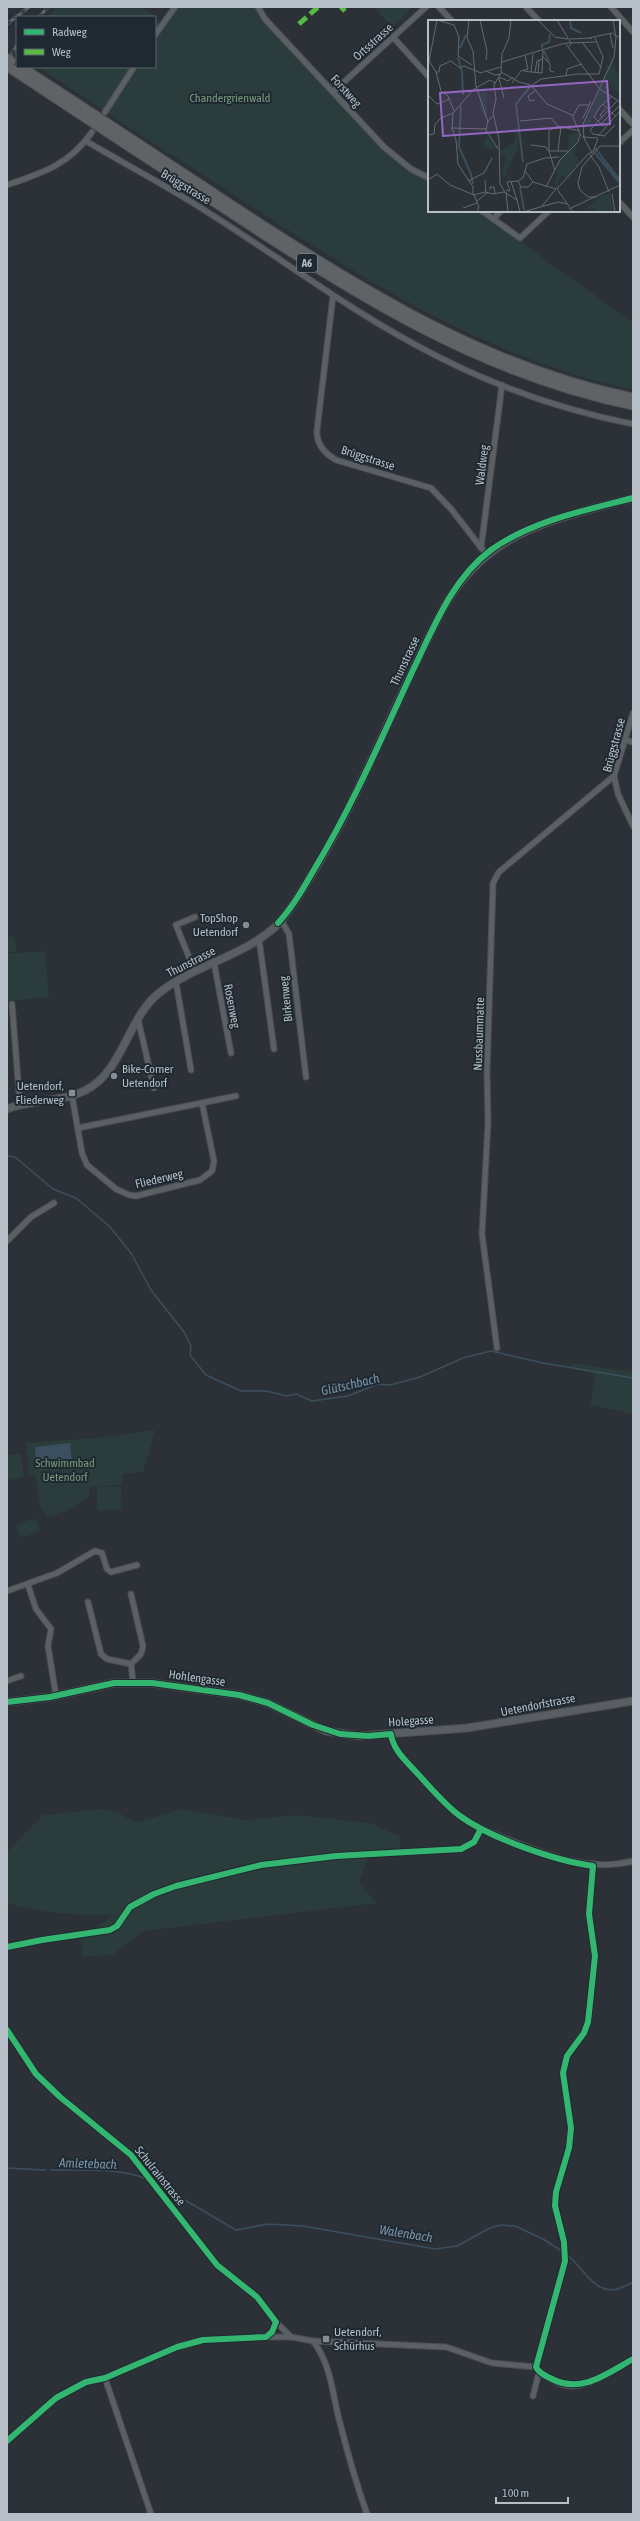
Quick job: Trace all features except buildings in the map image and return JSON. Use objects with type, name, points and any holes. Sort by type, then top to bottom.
[{"type":"highway","name":"A6","points":[[17,68],[292,253],[406,321],[470,352],[516,371],[582,394],[633,405]]},
{"type":"highway","name":"A6","points":[[23,68],[296,247],[399,308],[456,338],[518,365],[572,383],[633,398]]},
{"type":"main road","name":"Thunstrasse","points":[[7,1109],[20,1105],[72,1096],[90,1088],[103,1077],[138,1018],[155,997],[176,982],[259,939],[281,920],[298,896],[340,825],[444,607],[464,576],[484,551],[533,528],[633,498]]},
{"type":"main road","name":"Hohlengasse","points":[[7,1702],[56,1696],[103,1685],[133,1682],[240,1695],[268,1703],[333,1733],[352,1736],[378,1735]]},
{"type":"main road","name":"Uetendorfstrasse","points":[[447,1730],[633,1700]]},
{"type":"main road","name":"Holegasse","points":[[378,1735],[447,1730]]},
{"type":"street","points":[[156,34],[175,7]]},
{"type":"street","name":"Forstweg","points":[[258,7],[265,19],[397,159],[428,177]]},
{"type":"street","name":"Ortsstrasse","points":[[333,92],[426,7]]},
{"type":"street","points":[[439,7],[451,20]]},
{"type":"street","points":[[526,7],[538,20]]},
{"type":"street","points":[[611,7],[633,32]]},
{"type":"street","points":[[393,37],[428,76]]},
{"type":"street","points":[[105,112],[133,68]]},
{"type":"street","points":[[620,110],[633,124]]},
{"type":"street","points":[[620,142],[633,130]]},
{"type":"street","points":[[7,185],[41,174],[58,166],[74,154],[92,132]]},
{"type":"street","name":"Brüggstrasse","points":[[86,141],[201,207],[334,296],[424,350],[502,386],[582,413],[633,424]]},
{"type":"street","points":[[620,203],[633,217]]},
{"type":"street","points":[[483,212],[520,238],[548,212]]},
{"type":"street","points":[[493,219],[500,212]]},
{"type":"street","name":"Brüggstrasse","points":[[334,296],[317,430],[318,443],[327,454],[336,460],[431,488],[452,510],[484,551]]},
{"type":"street","name":"Waldweg","points":[[484,551],[502,386]]},
{"type":"street","name":"Brüggstrasse","points":[[633,713],[614,776],[618,794],[633,826]]},
{"type":"street","points":[[625,740],[633,742]]},
{"type":"street","name":"Nussbaummatte","points":[[497,1348],[482,1234],[488,1123],[488,1066],[494,879],[514,858],[614,776]]},
{"type":"street","points":[[195,918],[176,925],[195,972]]},
{"type":"street","name":"Birkenweg","points":[[281,920],[289,934],[306,1077]]},
{"type":"street","points":[[259,939],[274,1049]]},
{"type":"street","name":"Rosenweg","points":[[214,963],[231,1053]]},
{"type":"street","points":[[176,982],[191,1070]]},
{"type":"street","points":[[12,1004],[20,1105]]},
{"type":"street","points":[[138,1018],[154,1088]]},
{"type":"street","name":"Fliederweg","points":[[72,1096],[87,1165],[123,1193],[129,1195],[143,1195],[200,1180],[212,1171],[214,1161],[202,1103]]},
{"type":"street","points":[[78,1128],[236,1096]]},
{"type":"street","points":[[7,1241],[31,1217],[54,1203]]},
{"type":"street","points":[[7,1591],[28,1585],[57,1573],[95,1551],[102,1553],[107,1569],[111,1572],[137,1565]]},
{"type":"street","points":[[28,1585],[36,1609],[51,1628],[48,1646],[56,1696]]},
{"type":"street","points":[[131,1594],[143,1646],[141,1654],[131,1664]]},
{"type":"street","points":[[88,1602],[101,1654],[107,1658],[131,1664]]},
{"type":"street","points":[[131,1664],[133,1682]]},
{"type":"street","points":[[7,1681],[21,1676]]},
{"type":"street","points":[[390,1734],[396,1749],[436,1794],[460,1816],[482,1829],[553,1857],[593,1866],[633,1861]]},
{"type":"street","points":[[7,1947],[42,1940],[105,1932],[117,1926],[134,1904],[154,1894],[184,1884],[261,1865],[306,1859],[461,1849],[474,1842],[482,1829]]},
{"type":"street","points":[[533,2396],[537,2370],[566,2253],[555,2206],[556,2192],[568,2148],[571,2128],[563,2073],[567,2056],[584,2033],[588,2022],[595,1956],[590,1914],[593,1866]]},
{"type":"street","name":"Schulrainstrasse","points":[[7,2030],[36,2074],[60,2097],[131,2155],[217,2265],[257,2297],[276,2322],[291,2337]]},
{"type":"street","points":[[266,2337],[272,2332],[276,2322]]},
{"type":"street","points":[[7,2441],[56,2398],[86,2382],[105,2378],[177,2347],[203,2340],[291,2337],[325,2342],[446,2347],[492,2363],[537,2370],[560,2384],[572,2386],[600,2377],[633,2359]]},
{"type":"street","points":[[313,2341],[319,2349],[330,2374],[339,2420],[367,2514]]},
{"type":"street","points":[[319,2349],[325,2342]]},
{"type":"street","points":[[105,2378],[151,2514]]},
{"type":"green space","name":"Chandergrienwald","points":[[119,6],[142,9],[154,16],[49,16],[57,7]]},
{"type":"green space","name":"Chandergrienwald","points":[[175,7],[258,7],[261,15],[397,159],[428,177],[428,212],[483,212],[556,268],[633,322],[633,389],[592,380],[525,357],[490,343],[457,327],[391,293],[359,274],[208,178],[41,68],[156,68],[156,18],[162,25]]},
{"type":"green space","points":[[374,7],[413,7],[393,27]]},
{"type":"green space","points":[[15,936],[16,951],[7,952],[7,937]]},
{"type":"green space","points":[[45,951],[49,997],[7,1001],[7,954]]},
{"type":"green space","points":[[572,1363],[633,1372],[633,1414],[590,1405],[596,1375],[572,1368]]},
{"type":"green space","name":"Schwimmbad Uetendorf","points":[[155,1430],[143,1472],[122,1474],[122,1485],[90,1487],[89,1496],[66,1511],[47,1517],[40,1505],[35,1474],[29,1475],[26,1443],[97,1438]]},
{"type":"green space","points":[[21,1453],[24,1477],[7,1480],[7,1455]]},
{"type":"green space","points":[[97,1487],[121,1487],[122,1510],[97,1510]]},
{"type":"green space","points":[[35,1518],[40,1531],[21,1538],[16,1525]]},
{"type":"green space","points":[[102,1809],[121,1814],[135,1823],[182,1809],[246,1820],[296,1815],[370,1823],[401,1837],[399,1852],[369,1854],[359,1883],[377,1903],[143,1931],[112,1955],[83,1956],[80,1939],[114,1915],[47,1912],[7,1903],[7,1852],[43,1815]]},
{"type":"water","points":[[70,1443],[72,1461],[36,1464],[35,1447]]},
{"type":"waterway","name":"Glütschbach","points":[[7,1156],[15,1157],[53,1189],[76,1198],[110,1227],[131,1253],[151,1290],[184,1332],[191,1346],[190,1355],[206,1375],[241,1391],[266,1391],[287,1396],[296,1394],[312,1401],[348,1396],[378,1384],[390,1385],[420,1377],[463,1358],[491,1351],[543,1363],[633,1378]]},
{"type":"waterway","name":"Walenbach","points":[[7,2168],[45,2170]]},
{"type":"waterway","name":"Amletebach","points":[[51,2170],[113,2171],[137,2175],[147,2179]]},
{"type":"waterway","name":"Walenbach","points":[[161,2186],[236,2230],[268,2224],[303,2226],[435,2249],[457,2246],[490,2228],[501,2225],[515,2226],[543,2239],[563,2252]]},
{"type":"waterway","name":"Walenbach","points":[[566,2254],[595,2284],[602,2288],[609,2290],[618,2289],[633,2283]]},
{"type":"railway","points":[[17,16],[29,7]]},
{"type":"railway","points":[[40,16],[48,7]]},
{"type":"railway","points":[[7,24],[16,17]]},
{"type":"railway","points":[[7,61],[16,47]]},
{"type":"marked path","points":[[299,24],[318,7]]},
{"type":"marked path","points":[[341,7],[345,11]]},
{"type":"cycle path","points":[[278,923],[289,910],[302,890],[342,820],[445,605],[465,575],[491,550],[523,531],[559,518],[633,498]]},
{"type":"cycle path","points":[[7,1702],[50,1697],[114,1683],[152,1683],[239,1695],[268,1703],[313,1725],[340,1734],[368,1736],[391,1734],[394,1745],[404,1760],[443,1801],[460,1816],[488,1832],[524,1847],[561,1859],[593,1866],[589,1914],[595,1956],[588,2022],[584,2033],[567,2056],[563,2073],[571,2128],[569,2148],[556,2192],[555,2206],[564,2242],[565,2261],[536,2367],[540,2372],[550,2378],[561,2383],[572,2384],[583,2383],[603,2376],[633,2359]]},
{"type":"cycle path","points":[[7,1947],[42,1940],[110,1930],[117,1926],[130,1907],[154,1894],[176,1886],[261,1865],[336,1856],[461,1849],[474,1842],[481,1829]]},
{"type":"cycle path","points":[[7,2030],[36,2074],[60,2097],[131,2155],[217,2265],[257,2297],[276,2322],[272,2332],[266,2337],[203,2340],[177,2347],[105,2378],[86,2382],[56,2398],[7,2441]]},
{"type":"place","name":"TopShop Uetendorf","points":[[246,925]]},
{"type":"place","name":"Bike-Corner Uetendorf","points":[[114,1076]]},
{"type":"place","name":"Uetendorf, Fliederweg","points":[[72,1093]]},
{"type":"place","name":"Uetendorf, Schürhus","points":[[326,2339]]}]
